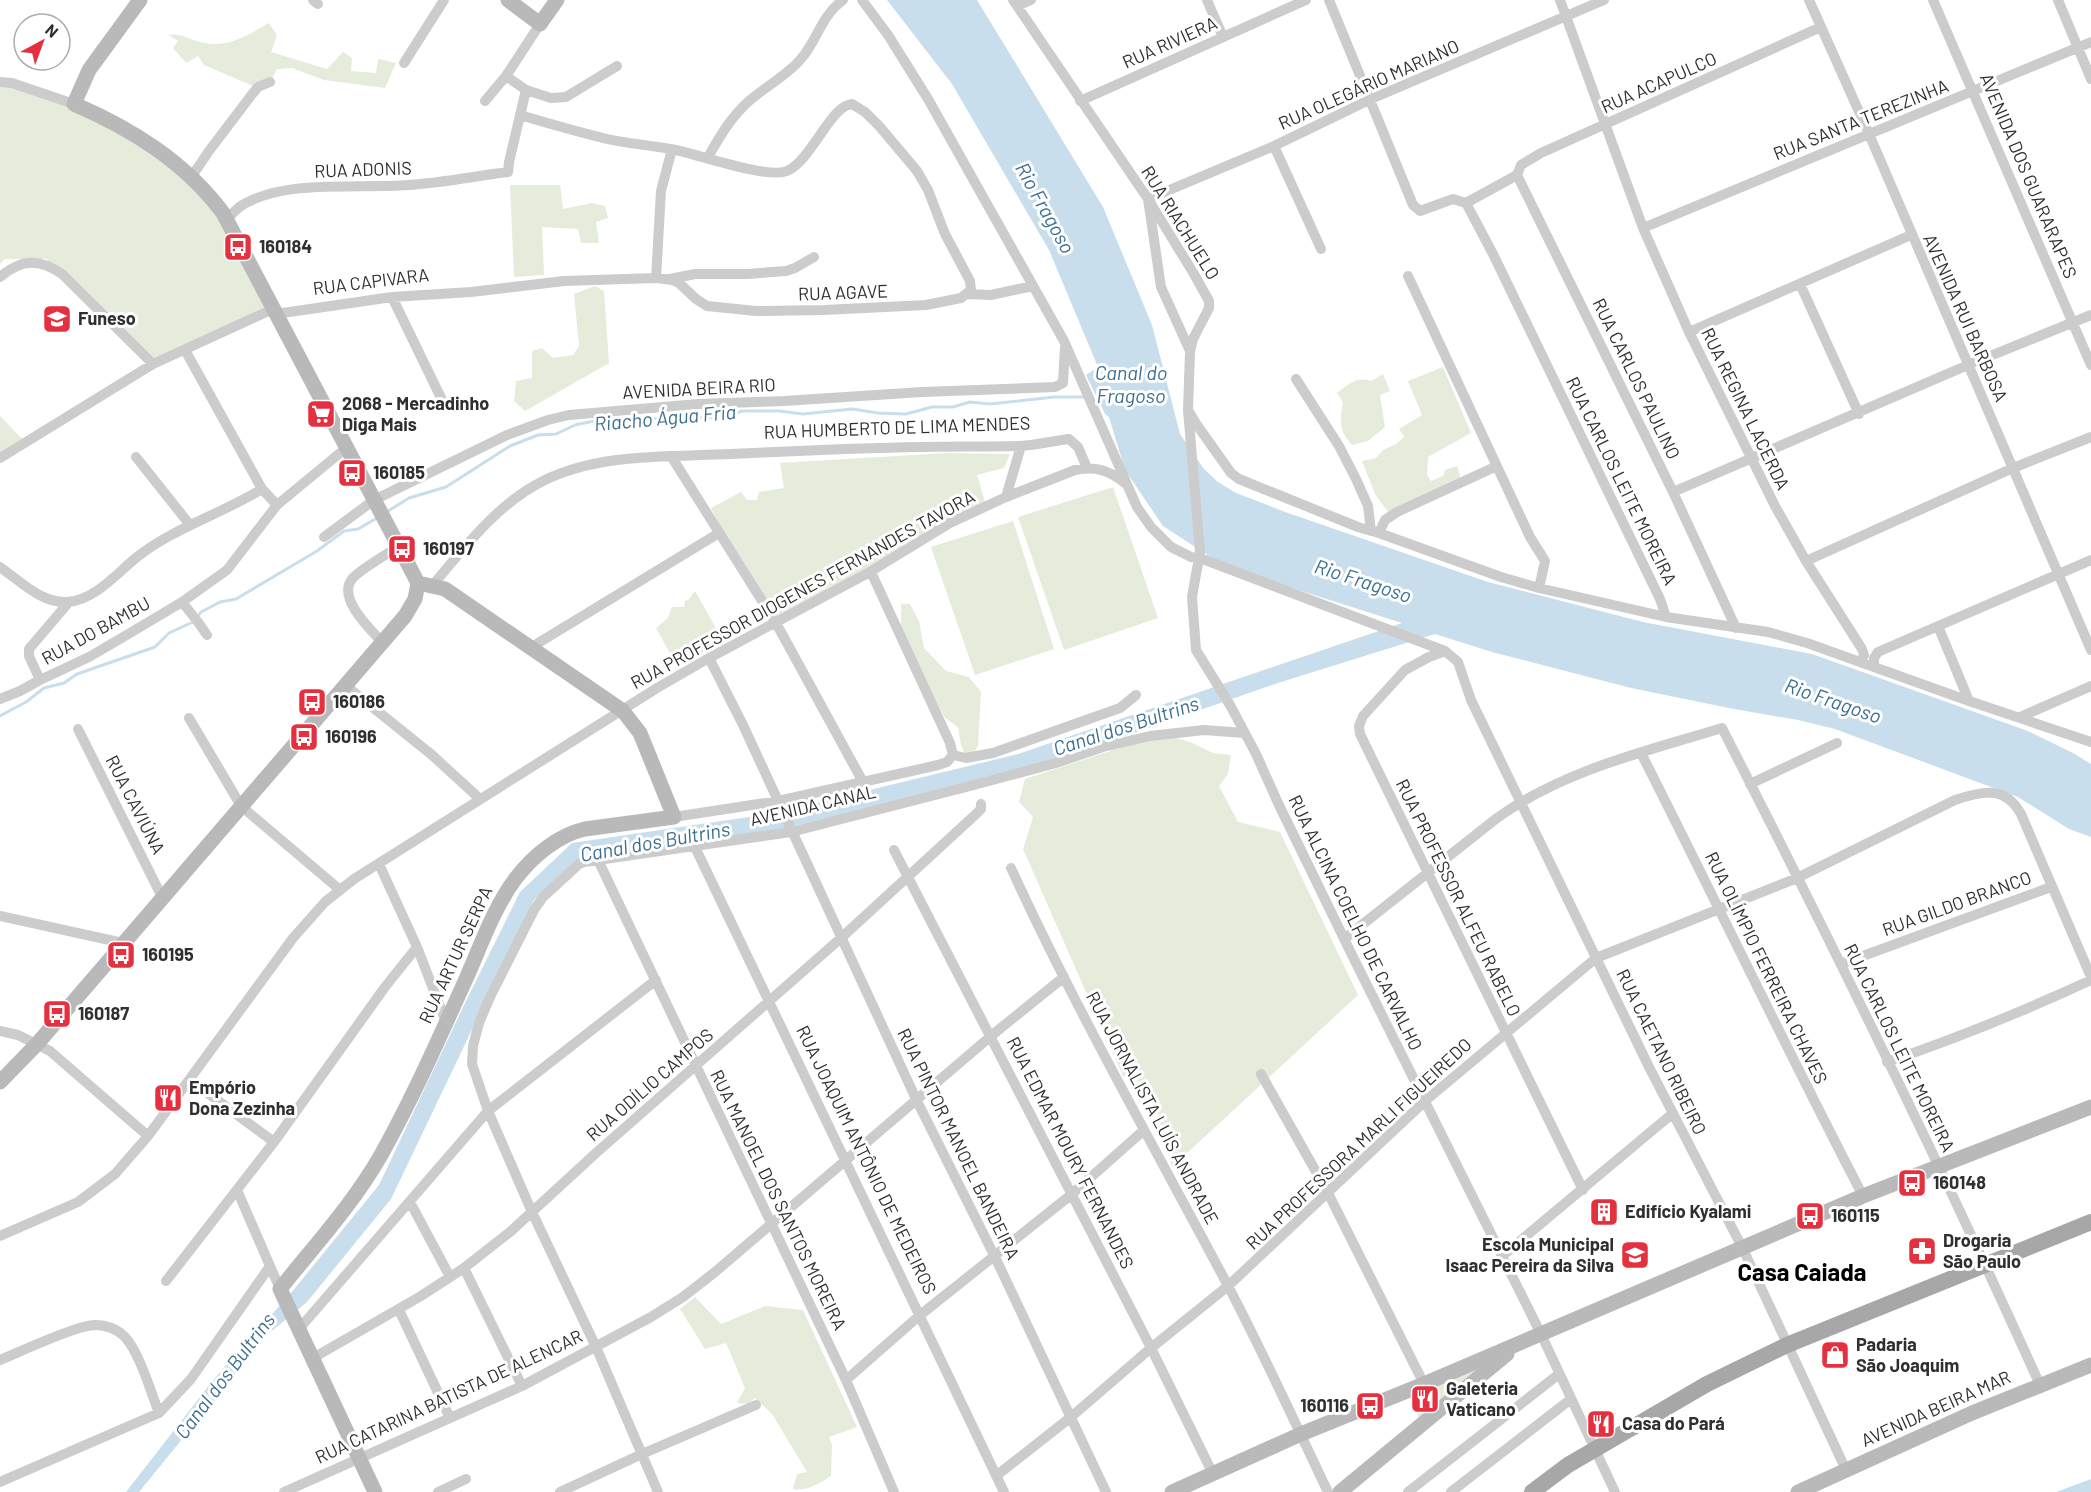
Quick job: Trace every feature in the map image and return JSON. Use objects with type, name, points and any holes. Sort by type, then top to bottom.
[{"type":"main road","points":[[1532,1492],[1568,1465],[1707,1384],[1787,1345],[2091,1222]]},
{"type":"street","points":[[74,104],[89,70],[140,0]]},
{"type":"street","points":[[404,63],[444,0]]},
{"type":"street","points":[[508,0],[540,24]]},
{"type":"street","points":[[485,101],[506,76],[556,0]]},
{"type":"street","points":[[708,157],[730,120],[749,100],[798,63],[810,49],[831,9],[843,0]]},
{"type":"street","name":"AVENIDA BEIRA RIO","points":[[862,0],[888,35],[934,108],[1064,341],[1125,483]]},
{"type":"street","points":[[1015,3],[1031,0]]},
{"type":"street","points":[[1207,0],[1223,37]]},
{"type":"street","name":"RUA RIVIERA","points":[[1080,100],[1306,0]]},
{"type":"street","points":[[1329,0],[1413,205],[1419,210],[1454,199],[1466,203],[1516,175]]},
{"type":"street","name":"RUA REGINA LACERDA","points":[[1560,0],[1643,228],[1689,332],[1751,459],[1806,561],[1862,649],[1864,655],[1861,662]]},
{"type":"street","name":"RUA OLEGÁRIO MARIANO","points":[[1148,200],[1274,146],[1371,99],[1604,0]]},
{"type":"street","name":"AVENIDA RUI BARBOSA","points":[[1809,0],[2091,650]]},
{"type":"street","name":"AVENIDA DOS GUARARAPES","points":[[1934,0],[2091,364]]},
{"type":"street","points":[[2058,0],[2091,79]]},
{"type":"street","name":"RUA RIACHUELO","points":[[1015,3],[1148,200],[1209,302],[1209,308],[1193,339],[1188,410]]},
{"type":"street","name":"RUA ACAPULCO","points":[[1516,175],[1521,165],[1530,158],[1821,27]]},
{"type":"street","name":"RUA SANTA TEREZINHA","points":[[1643,228],[2091,42]]},
{"type":"street","points":[[506,76],[526,90],[551,98],[566,97],[617,66]]},
{"type":"street","points":[[0,82],[12,83],[74,104],[141,139],[192,176],[209,194],[227,219],[388,529],[425,585],[445,589],[623,711],[640,733],[674,817]]},
{"type":"street","points":[[192,176],[253,93],[258,87],[270,82]]},
{"type":"street","points":[[526,90],[520,115],[605,138],[672,149],[764,173],[781,173],[793,168],[804,157],[832,118],[846,104],[852,104],[880,127],[917,171],[928,190],[945,234],[970,281],[971,290],[968,294]]},
{"type":"street","name":"RUA ADONIS","points":[[227,219],[242,205],[268,194],[314,187],[411,185],[508,172],[508,162],[520,115]]},
{"type":"street","points":[[1274,146],[1320,249]]},
{"type":"street","points":[[672,149],[661,192],[661,279],[695,274],[786,271],[814,257]]},
{"type":"street","name":"RUA CARLOS PAULINO","points":[[1516,175],[1673,492],[1736,628]]},
{"type":"street","points":[[1148,200],[1161,287],[1191,352]]},
{"type":"street","name":"RUA CARLOS LEITE MOREIRA","points":[[1466,203],[1493,254],[1660,599],[1666,617]]},
{"type":"street","points":[[1689,332],[1911,235]]},
{"type":"street","points":[[0,277],[22,264],[48,265],[62,274],[153,364]]},
{"type":"street","points":[[1408,276],[1530,537],[1545,561],[1539,588]]},
{"type":"street","name":"RUA AGAVE","points":[[661,279],[679,283],[707,306],[756,311],[926,306],[958,300],[968,294],[992,295],[1033,286]]},
{"type":"street","name":"RUA CAPIVARA","points":[[0,458],[153,364],[275,312],[392,297],[471,292],[564,281],[661,279]]},
{"type":"street","points":[[1800,284],[1859,414]]},
{"type":"street","points":[[392,297],[444,404]]},
{"type":"street","points":[[1673,492],[1859,414],[1968,365],[2091,315]]},
{"type":"street","name":"AVENIDA BEIRA RIO","points":[[324,537],[375,501],[507,435],[549,420],[569,415],[698,404],[922,392],[1033,390],[1059,386],[1063,383],[1065,375],[1064,341]]},
{"type":"street","points":[[185,350],[262,489],[277,505]]},
{"type":"street","points":[[1296,380],[1339,446],[1352,471],[1368,507],[1375,532]]},
{"type":"street","points":[[1188,410],[1231,473],[1239,479],[1375,532],[1501,577],[1539,588],[1666,617],[1768,632],[1807,643],[2091,742]]},
{"type":"street","name":"RUA ALCINA COELHO DE CARVALHO","points":[[1188,410],[1200,555],[1192,597],[1196,650],[1230,705],[1256,754],[1344,939],[1541,1334],[1615,1492]]},
{"type":"street","points":[[1806,561],[2013,468],[2091,437]]},
{"type":"street","name":"RUA HUMBERTO DE LIMA MENDES","points":[[0,1082],[37,1044],[405,616],[425,585],[499,513],[536,484],[581,466],[671,456],[919,447],[1021,446],[1071,440],[1078,447],[1087,468]]},
{"type":"street","points":[[1006,497],[1021,446]]},
{"type":"street","name":"RUA DO BAMBU","points":[[69,602],[29,649],[29,656],[40,680],[89,657],[182,602],[226,570],[277,505],[346,448]]},
{"type":"street","points":[[671,456],[776,623],[863,782]]},
{"type":"street","points":[[136,457],[190,525]]},
{"type":"street","points":[[1375,532],[1385,520],[1397,512],[1497,466]]},
{"type":"street","points":[[1087,468],[1104,470],[1125,483],[1137,507],[1151,527],[1178,551],[1191,557],[1200,555],[1445,651]]},
{"type":"street","name":"RUA PROFESSOR DIOGENES FERNANDES TAVORA","points":[[0,1236],[57,1213],[88,1196],[115,1174],[148,1136],[293,938],[311,916],[339,889],[433,827],[709,658],[871,572],[940,528],[1006,497],[1065,473],[1087,468]]},
{"type":"street","points":[[0,567],[38,595],[69,602],[103,586],[156,543],[262,489]]},
{"type":"street","points":[[530,648],[719,533]]},
{"type":"street","points":[[382,642],[362,620],[349,600],[348,587],[352,578],[398,547]]},
{"type":"street","points":[[1874,667],[1874,658],[1878,652],[2091,560]]},
{"type":"street","points":[[871,572],[953,754],[966,758],[993,753],[1120,708],[1136,695]]},
{"type":"street","points":[[182,602],[207,635]]},
{"type":"street","points":[[1938,626],[1969,701]]},
{"type":"street","name":"RUA CAETANO RIBEIRO","points":[[1445,651],[1458,662],[1471,700],[1672,1114],[1743,1249],[1846,1470]]},
{"type":"street","name":"RUA PROFESSOR ALFEU RABELO","points":[[1445,651],[1405,670],[1368,710],[1359,726],[1360,734],[1583,1190]]},
{"type":"street","name":"RUA PINTOR MANOEL BANDEIRA","points":[[709,658],[917,1101],[995,1257],[1106,1492]]},
{"type":"street","points":[[0,699],[20,692],[40,680]]},
{"type":"street","points":[[345,685],[432,755],[480,800]]},
{"type":"street","points":[[2020,717],[2091,686]]},
{"type":"street","points":[[189,718],[241,806],[339,889]]},
{"type":"street","name":"RUA CARLOS LEITE MOREIRA","points":[[1641,753],[1722,728],[1841,964],[1939,1166],[2040,1385]]},
{"type":"street","name":"RUA CAVIÚNA","points":[[78,729],[162,897]]},
{"type":"street","name":"AVENIDA CANAL","points":[[488,1111],[472,1064],[475,1035],[486,1005],[538,902],[579,864],[790,830],[1034,769],[1127,741],[1188,731],[1244,733]]},
{"type":"street","points":[[1750,784],[1837,743]]},
{"type":"street","points":[[1344,939],[1521,801],[1575,775],[1641,753]]},
{"type":"street","name":"RUA OLÍMPIO FERREIRA CHAVES","points":[[1641,753],[1720,909],[1793,1062],[1863,1196]]},
{"type":"street","name":"RUA ARTUR SERPA","points":[[281,1291],[371,1173],[446,1022],[505,895],[520,873],[542,851],[578,830],[780,805],[863,782],[938,765],[947,762],[953,754]]},
{"type":"street","name":"RUA PROFESSORA MARLI FIGUEIREDO","points":[[996,1476],[1071,1417],[1228,1286],[1425,1101],[1596,958],[1641,938],[1797,878],[1955,800],[1981,793],[1992,792],[2005,795],[2014,802],[2051,887]]},
{"type":"street","name":"RUA ODÍLIO CAMPOS","points":[[313,1358],[399,1310],[464,1268],[510,1232],[842,938],[977,813],[981,804]]},
{"type":"street","name":"RUA JOAQUIM ANTÔNIO DE MEDEIROS","points":[[694,845],[1004,1492]]},
{"type":"street","name":"RUA EDMAR MOURY FERNANDES","points":[[894,850],[1151,1348],[1213,1474]]},
{"type":"street","name":"RUA MANOEL DOS SANTOS MOREIRA","points":[[598,860],[846,1380],[894,1492]]},
{"type":"street","points":[[379,864],[417,947],[446,1022]]},
{"type":"street","name":"RUA JORNALISTA LUÍS ANDRADE","points":[[1011,868],[1064,977],[1228,1286],[1328,1492]]},
{"type":"street","points":[[1887,1062],[2001,1021],[2091,979],[2051,887]]},
{"type":"street","name":"RUA GILDO BRANCO","points":[[1841,964],[2051,887]]},
{"type":"street","points":[[0,916],[123,943]]},
{"type":"street","points":[[166,1281],[274,1142],[385,987],[417,947]]},
{"type":"street","name":"RUA CATARINA BATISTA DE ALENCAR","points":[[284,1492],[522,1386],[651,1317],[683,1297],[1064,977]]},
{"type":"street","points":[[297,1325],[410,1202],[488,1111],[656,980]]},
{"type":"street","points":[[0,1031],[18,1035],[62,1060],[148,1136]]},
{"type":"street","points":[[1261,1074],[1328,1193],[1424,1384]]},
{"type":"street","points":[[190,1080],[274,1142]]},
{"type":"street","points":[[1173,1492],[1300,1434],[1424,1384],[1863,1196],[2091,1107]]},
{"type":"street","points":[[488,1111],[532,1212],[596,1347],[658,1492]]},
{"type":"street","points":[[1502,1256],[1672,1114]]},
{"type":"street","points":[[846,1380],[919,1316],[1072,1194],[1144,1130]]},
{"type":"street","points":[[237,1190],[281,1291],[375,1492]]},
{"type":"street","points":[[410,1202],[450,1277]]},
{"type":"street","points":[[0,1482],[159,1413],[191,1379],[270,1266]]},
{"type":"street","points":[[464,1268],[522,1386]]},
{"type":"street","points":[[399,1310],[450,1418]]},
{"type":"street","points":[[0,1360],[79,1329],[93,1325],[109,1327],[129,1342],[159,1413]]},
{"type":"street","points":[[1341,1492],[1521,1342]]},
{"type":"street","name":"AVENIDA BEIRA MAR","points":[[1798,1492],[1972,1413],[2091,1365]]},
{"type":"street","points":[[1408,1492],[1559,1374]]},
{"type":"street","points":[[1451,1492],[1571,1399]]},
{"type":"street","points":[[560,1492],[642,1454],[756,1406]]},
{"type":"street","points":[[438,1492],[466,1479]]},
{"type":"green space","points":[[269,23],[277,35],[271,52],[327,69],[343,52],[352,58],[351,71],[376,73],[378,59],[396,63],[385,88],[324,80],[292,68],[277,69],[270,82],[253,86],[204,65],[198,56],[186,63],[173,48],[178,41],[168,35],[173,34],[205,43],[222,44],[238,39]]},
{"type":"green space","points":[[0,84],[80,108],[135,136],[205,190],[269,307],[158,362],[46,259],[5,259],[0,264]]},
{"type":"green space","points":[[510,185],[560,185],[563,209],[592,203],[605,206],[608,218],[596,222],[599,243],[581,243],[578,229],[542,227],[544,275],[514,277]]},
{"type":"green space","points":[[595,286],[604,291],[609,363],[525,411],[514,401],[516,381],[532,378],[532,351],[542,348],[553,358],[573,355],[579,346],[574,294]]},
{"type":"green space","points":[[1443,367],[1471,433],[1428,457],[1427,475],[1431,481],[1443,476],[1445,470],[1457,466],[1462,482],[1389,513],[1376,496],[1362,461],[1376,458],[1383,450],[1396,444],[1404,437],[1399,429],[1422,415],[1408,381]]},
{"type":"green space","points":[[1383,374],[1390,391],[1380,395],[1385,427],[1368,441],[1352,445],[1342,430],[1343,402],[1337,393],[1353,382],[1371,381]]},
{"type":"green space","points":[[0,416],[24,441],[0,456]]},
{"type":"green space","points":[[947,453],[1010,454],[1004,468],[977,475],[985,502],[776,623],[755,589],[689,468],[711,508],[741,492],[747,500],[757,500],[759,492],[784,488],[780,463]]},
{"type":"green space","points":[[1113,487],[1158,618],[1064,650],[1018,517]]},
{"type":"green space","points":[[1013,521],[1054,649],[975,675],[931,547]]},
{"type":"green space","points":[[695,591],[722,639],[678,668],[656,628],[668,618],[672,607],[684,607],[685,601]]},
{"type":"green space","points":[[901,604],[910,604],[919,621],[924,648],[946,671],[969,677],[981,692],[978,746],[974,752],[965,754],[958,727],[945,718],[901,638]]},
{"type":"green space","points":[[1162,734],[1190,742],[1213,753],[1231,755],[1228,774],[1219,786],[1238,822],[1280,832],[1358,995],[1172,1167],[1151,1090],[1136,1080],[1123,1076],[1023,849],[1033,817],[1019,802],[1025,779]]},
{"type":"green space","points":[[695,1297],[721,1324],[765,1306],[803,1310],[857,1427],[829,1437],[832,1445],[831,1476],[808,1488],[793,1489],[797,1474],[807,1472],[772,1414],[755,1398],[748,1404],[737,1403],[745,1388],[726,1343],[705,1349],[680,1309]]},
{"type":"green space","points":[[1499,1353],[1421,1425],[1409,1391]]},
{"type":"water","name":"Canal do Fragoso","points":[[887,0],[977,0],[1103,207],[1152,325],[1180,434],[1204,469],[1218,482],[1236,493],[1288,513],[1488,582],[1643,622],[1812,654],[2028,731],[2091,764],[2091,837],[2069,829],[2018,797],[1835,729],[1631,688],[1492,652],[1435,634],[1278,683],[1045,764],[782,829],[579,859],[534,900],[391,1199],[307,1302],[267,1335],[139,1492],[126,1492],[214,1379],[291,1293],[379,1185],[520,892],[572,843],[775,813],[1018,754],[1402,623],[1226,567],[1163,526],[1125,470],[1109,417],[1105,414],[1086,375],[1098,367],[1049,250],[952,84]]},
{"type":"water","points":[[2091,1479],[2091,1492],[2056,1492]]},
{"type":"waterway","name":"Riacho Água Fria","points":[[385,513],[409,498],[446,487],[510,446],[538,435],[556,434],[575,425],[594,421],[640,417],[661,419],[726,417],[742,411],[779,411],[803,414],[852,409],[906,414],[932,407],[953,407],[970,402],[990,404],[1054,397],[1084,397]]},
{"type":"waterway","name":"Riacho Água Fria","points":[[0,716],[26,702],[44,688],[64,683],[77,674],[155,647],[169,633],[195,621],[201,612],[220,602],[236,599],[317,551],[344,531],[358,529],[377,518]]},
{"type":"place","name":"160184","points":[[238,247]]},
{"type":"place","name":"Funeso","points":[[57,319]]},
{"type":"place","name":"2068 - Mercadinho Diga Mais","points":[[321,414]]},
{"type":"place","name":"160185","points":[[352,473]]},
{"type":"place","name":"160197","points":[[402,549]]},
{"type":"place","name":"160186","points":[[312,702]]},
{"type":"place","name":"160196","points":[[304,737]]},
{"type":"place","name":"160195","points":[[121,955]]},
{"type":"place","name":"160187","points":[[57,1014]]},
{"type":"place","name":"Empório Dona Zezinha","points":[[168,1098]]},
{"type":"place","name":"160148","points":[[1912,1183]]},
{"type":"place","name":"Edifício Kyalami","points":[[1604,1212]]},
{"type":"place","name":"160115","points":[[1810,1216]]},
{"type":"place","name":"Drogaria São Paulo","points":[[1922,1251]]},
{"type":"place","name":"Escola Municipal Isaac Pereira da Silva","points":[[1635,1255]]},
{"type":"place","name":"Padaria São Joaquim","points":[[1835,1355]]},
{"type":"place","name":"Galeteria Vaticano","points":[[1425,1399]]},
{"type":"place","name":"160116","points":[[1370,1406]]},
{"type":"place","name":"Casa do Pará","points":[[1601,1424]]},
{"type":"district","name":"Casa Caiada","points":[[1802,1273]]},
{"type":"water label","name":"Rio Fragoso","points":[[1045,208]]},
{"type":"water label","name":"Rio Fragoso","points":[[1363,581]]},
{"type":"water label","name":"Rio Fragoso","points":[[1833,701]]},
{"type":"water label","name":"Canal dos Bultrins","points":[[1126,726]]},
{"type":"water label","name":"Canal dos Bultrins","points":[[655,842]]},
{"type":"water label","name":"Canal dos Bultrins","points":[[225,1376]]}]
